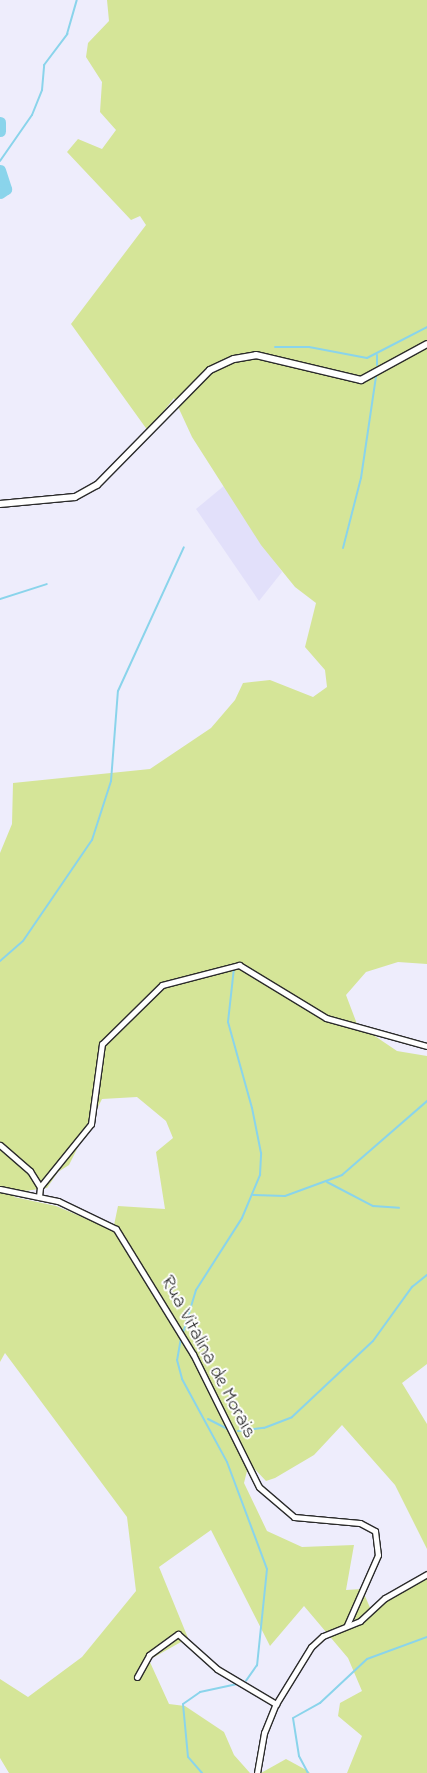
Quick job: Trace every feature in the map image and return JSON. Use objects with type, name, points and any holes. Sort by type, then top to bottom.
[{"type":"street","points":[[0,504],[75,498],[98,485],[210,370],[234,359],[256,355],[361,380],[427,344]]},
{"type":"street","points":[[39,1196],[40,1187],[92,1124],[102,1044],[153,990],[169,983],[239,965],[326,1018],[427,1046]]},
{"type":"street","points":[[0,1145],[30,1172],[40,1187]]},
{"type":"street","name":"Rua Vitalina de Morais","points":[[0,1189],[39,1196],[108,1223],[129,1245],[226,1415],[259,1487],[294,1517],[360,1523],[375,1531],[377,1559],[347,1625]]},
{"type":"street","points":[[257,1773],[264,1733],[276,1704],[317,1640],[347,1625],[360,1621],[385,1598],[427,1574]]},
{"type":"street","points":[[137,1677],[149,1655],[178,1634],[217,1669],[276,1704]]},
{"type":"shaded area","points":[[225,485],[282,572],[259,601],[196,509]]},
{"type":"green space","points":[[107,0],[427,0],[427,964],[398,962],[366,972],[346,995],[357,1024],[397,1051],[427,1056],[427,1364],[402,1383],[427,1424],[427,1549],[395,1485],[342,1425],[314,1455],[275,1478],[266,1481],[249,1463],[244,1483],[267,1531],[302,1547],[354,1545],[346,1590],[362,1589],[371,1610],[427,1571],[427,1773],[347,1773],[362,1736],[338,1716],[340,1703],[362,1691],[348,1658],[304,1606],[270,1646],[211,1530],[159,1567],[188,1638],[149,1660],[169,1704],[185,1706],[224,1732],[234,1755],[250,1773],[9,1773],[0,1758],[0,1679],[28,1697],[82,1657],[136,1591],[127,1517],[5,1353],[0,1362],[0,853],[12,824],[13,783],[150,769],[211,728],[235,700],[243,683],[270,680],[313,697],[327,687],[325,670],[305,647],[316,603],[295,587],[261,545],[192,437],[174,398],[148,431],[71,324],[146,225],[140,216],[131,220],[67,152],[78,139],[102,149],[116,130],[100,112],[102,82],[86,57],[88,43],[109,21]],"holes":[[[137,1097],[166,1121],[173,1138],[156,1152],[165,1209],[118,1206],[113,1230],[56,1206],[14,1197],[17,1192],[47,1188],[58,1172],[69,1165],[102,1099]]]},
{"type":"green space","points":[[286,1759],[310,1773],[261,1773]]},
{"type":"waterway","points":[[0,161],[32,115],[42,90],[44,65],[67,34],[77,0]]},
{"type":"waterway","points":[[0,122],[0,131]]},
{"type":"waterway","points":[[0,170],[6,189],[0,193]]},
{"type":"waterway","points":[[275,347],[309,347],[367,358],[427,327]]},
{"type":"waterway","points":[[377,355],[377,365]]},
{"type":"waterway","points":[[343,548],[361,478],[376,376]]},
{"type":"waterway","points":[[0,961],[23,941],[92,840],[111,781],[118,691],[184,547]]},
{"type":"waterway","points":[[0,599],[47,584]]},
{"type":"waterway","points":[[183,1333],[196,1290],[242,1218],[260,1175],[261,1153],[252,1108],[228,1022],[234,968]]},
{"type":"waterway","points":[[253,1195],[285,1196],[342,1175],[427,1101]]},
{"type":"waterway","points":[[327,1182],[373,1206],[399,1208]]},
{"type":"waterway","points":[[0,1192],[19,1195]]},
{"type":"waterway","points":[[238,1431],[264,1428],[292,1417],[373,1341],[412,1287],[427,1275]]},
{"type":"waterway","points":[[181,1338],[177,1360],[182,1379],[227,1462],[267,1569],[257,1665],[246,1681]]},
{"type":"waterway","points":[[208,1419],[228,1429]]},
{"type":"waterway","points":[[308,1773],[299,1756],[293,1718],[320,1703],[367,1659],[427,1637]]},
{"type":"waterway","points":[[202,1773],[188,1757],[183,1704],[200,1692],[237,1684]]}]
